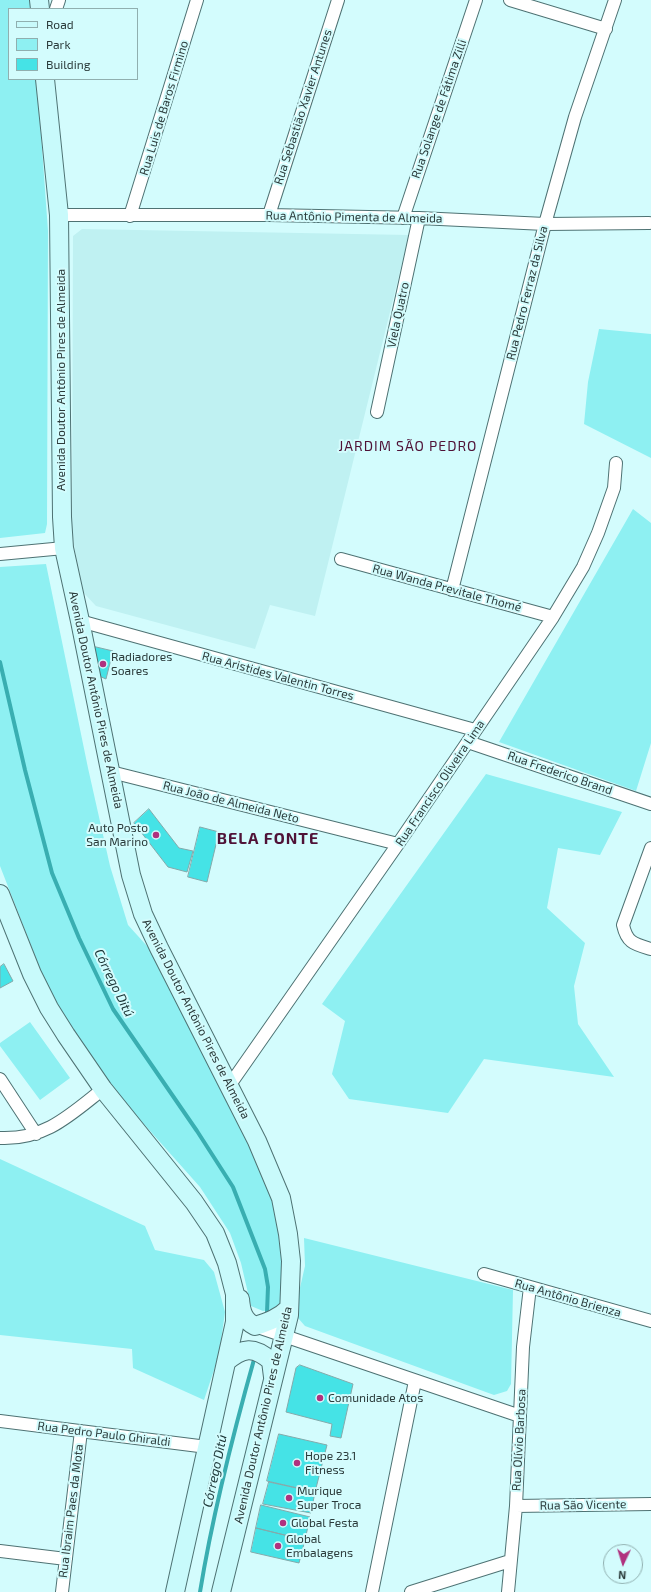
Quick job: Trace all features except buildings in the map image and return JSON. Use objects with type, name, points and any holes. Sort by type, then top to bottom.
[{"type":"main road","name":"Avenida Doutor Antônio Pires de Almeida","points":[[45,80],[59,216],[62,517],[64,548],[131,875],[143,914],[159,948],[257,1141],[281,1198],[288,1234],[291,1261],[289,1308],[284,1336],[221,1592]]},
{"type":"main road","points":[[0,894],[32,974],[49,1008],[103,1089],[194,1202],[215,1233],[227,1263],[235,1294],[235,1322],[175,1592]]},
{"type":"main road","points":[[218,1241],[226,1246],[236,1268],[243,1316],[249,1323],[255,1326],[273,1320],[289,1308]]},
{"type":"main road","points":[[226,1362],[239,1352],[254,1350],[262,1353],[271,1361],[272,1384]]},
{"type":"street","name":"Rua Luis de Baros Firmino","points":[[130,216],[197,0]]},
{"type":"street","name":"Rua Sebastião Xavier Antunes","points":[[269,215],[338,0]]},
{"type":"street","name":"Rua Solange de Fátima Zilli","points":[[403,218],[476,0]]},
{"type":"street","points":[[510,0],[606,29]]},
{"type":"street","name":"Rua Pedro Ferraz da Silva","points":[[452,590],[545,224],[575,117],[615,0]]},
{"type":"street","name":"Rua Antônio Pimenta de Almeida","points":[[59,216],[269,215],[419,218],[545,224],[649,223]]},
{"type":"street","name":"Viela Quatro","points":[[377,412],[419,218]]},
{"type":"street","name":"Rua Francisco Oliveira Lima","points":[[229,1086],[398,844],[553,617],[583,567],[598,533],[614,488],[616,463]]},
{"type":"street","points":[[0,554],[64,548]]},
{"type":"street","name":"Rua Wanda Previtale Thomé","points":[[341,559],[553,617]]},
{"type":"street","name":"Rua Aristides Valentin Torres","points":[[80,621],[475,730]]},
{"type":"street","name":"Rua Frederico Brand","points":[[468,742],[651,804]]},
{"type":"street","name":"Rua João de Almeida Neto","points":[[111,772],[398,844]]},
{"type":"street","points":[[651,848],[623,925],[625,934],[633,944],[651,949]]},
{"type":"street","points":[[0,1079],[36,1134]]},
{"type":"street","points":[[0,1138],[10,1139],[36,1134],[62,1120],[103,1089]]},
{"type":"street","name":"Rua Antônio Brienza","points":[[484,1274],[651,1321]]},
{"type":"street","name":"Rua Olívio Barbosa","points":[[508,1592],[516,1506],[523,1347],[530,1287]]},
{"type":"street","points":[[255,1326],[520,1416]]},
{"type":"street","points":[[372,1592],[414,1381]]},
{"type":"street","name":"Rua Pedro Paulo Ghiraldi","points":[[0,1421],[207,1447]]},
{"type":"street","name":"Rua Ibraim Paes da Mota","points":[[62,1592],[81,1431]]},
{"type":"street","name":"Rua São Vicente","points":[[516,1506],[651,1504]]},
{"type":"street","points":[[0,1551],[66,1559]]},
{"type":"street","points":[[411,1592],[510,1561]]},
{"type":"shaded area","points":[[82,229],[409,235],[315,616],[270,605],[255,649],[96,606],[81,590],[72,532],[73,236]]},
{"type":"green space","points":[[0,0],[34,0],[34,8],[8,8],[8,80],[37,80],[48,231],[47,524],[45,533],[0,538]]},
{"type":"green space","points":[[599,329],[651,334],[651,458],[584,424],[588,382]]},
{"type":"green space","points":[[633,509],[651,523],[651,743],[636,791],[499,742]]},
{"type":"green space","points":[[46,564],[88,768],[110,866],[128,925],[157,957],[246,1137],[271,1197],[281,1227],[284,1260],[282,1301],[275,1309],[263,1311],[251,1306],[241,1263],[230,1233],[200,1187],[110,1086],[56,1004],[39,966],[0,866],[0,567]]},
{"type":"green space","points":[[486,774],[622,812],[600,855],[558,848],[547,908],[585,943],[574,986],[578,1024],[614,1077],[484,1059],[448,1113],[349,1099],[332,1074],[345,1021],[322,1004]]},
{"type":"green space","points":[[30,1022],[70,1078],[40,1100],[0,1046],[0,1043]]},
{"type":"green space","points":[[0,1159],[145,1226],[155,1250],[204,1260],[214,1272],[225,1312],[219,1355],[204,1400],[133,1368],[132,1349],[0,1335]]},
{"type":"green space","points":[[304,1238],[513,1290],[511,1384],[507,1391],[494,1395],[305,1326],[298,1318],[297,1301],[305,1266]]},
{"type":"waterway","name":"Córrego Ditú","points":[[0,662],[25,770],[52,873],[79,938],[113,1009],[197,1131],[233,1187],[265,1269],[268,1287],[267,1312]]},
{"type":"waterway","name":"Córrego Ditú","points":[[200,1592],[224,1473],[255,1356]]},
{"type":"place","name":"Radiadores Soares","points":[[103,664]]},
{"type":"place","name":"Auto Posto San Marino","points":[[156,835]]},
{"type":"place","name":"Comunidade Atos","points":[[320,1398]]},
{"type":"place","name":"Hope 23.1 Fitness","points":[[297,1463]]},
{"type":"place","name":"Murique Super Troca","points":[[289,1498]]},
{"type":"place","name":"Global Festa","points":[[283,1523]]},
{"type":"place","name":"Global Embalagens","points":[[278,1546]]},
{"type":"district","name":"JARDIM SÃO PEDRO","points":[[408,446]]},
{"type":"district","name":"BELA FONTE","points":[[268,839]]}]
